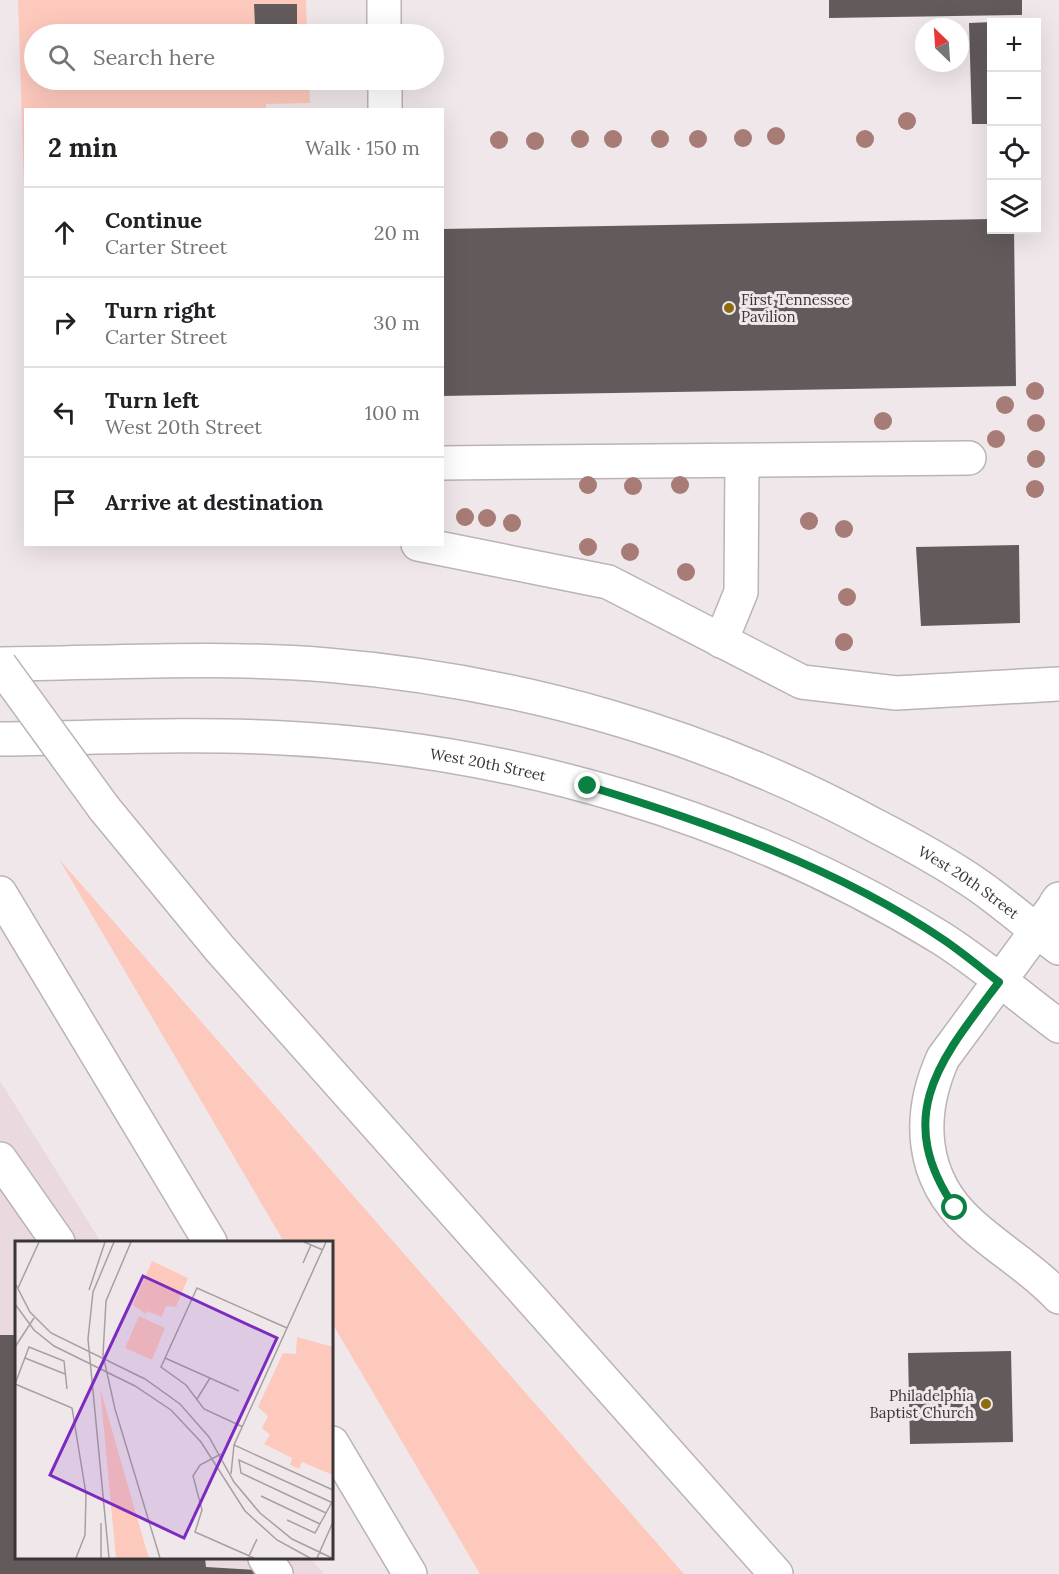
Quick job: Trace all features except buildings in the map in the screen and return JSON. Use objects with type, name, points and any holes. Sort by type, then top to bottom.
[{"type":"main road","points":[[384,0],[384,24]]},
{"type":"main road","points":[[385,90],[386,108]]},
{"type":"main road","points":[[444,463],[969,458]]},
{"type":"main road","points":[[721,641],[741,592],[742,461]]},
{"type":"main road","points":[[428,546],[608,582],[802,682],[896,693],[1059,684]]},
{"type":"main road","name":"West 20th Street","points":[[0,665],[250,661],[326,665],[455,681],[551,700],[624,720],[699,745],[832,803],[912,845],[978,886],[1048,939]]},
{"type":"main road","points":[[0,665],[104,808],[220,950],[776,1574]]},
{"type":"main road","name":"West 20th Street","points":[[0,739],[282,738],[436,753],[523,770],[588,786],[662,809],[807,866],[944,940],[1059,1026]]},
{"type":"main road","points":[[0,893],[209,1241]]},
{"type":"main road","points":[[1057,901],[1048,939],[999,982],[943,1058],[933,1080],[927,1103],[928,1150],[939,1181],[955,1208],[970,1224],[1038,1274],[1059,1297]]},
{"type":"main road","points":[[0,1159],[57,1241]]},
{"type":"main road","points":[[333,1445],[410,1574]]},
{"type":"main road","points":[[333,1461],[390,1574]]},
{"type":"main road","points":[[266,1559],[276,1574]]},
{"type":"shaded area","points":[[18,0],[306,0],[307,24],[24,24],[24,90],[309,90],[310,103],[266,104],[266,108],[24,108],[24,188]]},
{"type":"shaded area","points":[[59,859],[684,1574],[480,1574],[333,1325],[333,1241],[283,1241]]},
{"type":"shaded area","points":[[0,1081],[100,1241],[15,1241],[15,1559],[311,1559],[324,1574],[0,1574]]},
{"type":"place","name":"First Tennessee Pavilion","points":[[729,308]]},
{"type":"place","name":"Philadelphia Baptist Church","points":[[986,1404]]},
{"type":"route","points":[[588,786],[735,835],[807,866],[876,901],[944,940],[999,982],[943,1058],[933,1080],[927,1103],[928,1150],[943,1191],[955,1208]]}]
